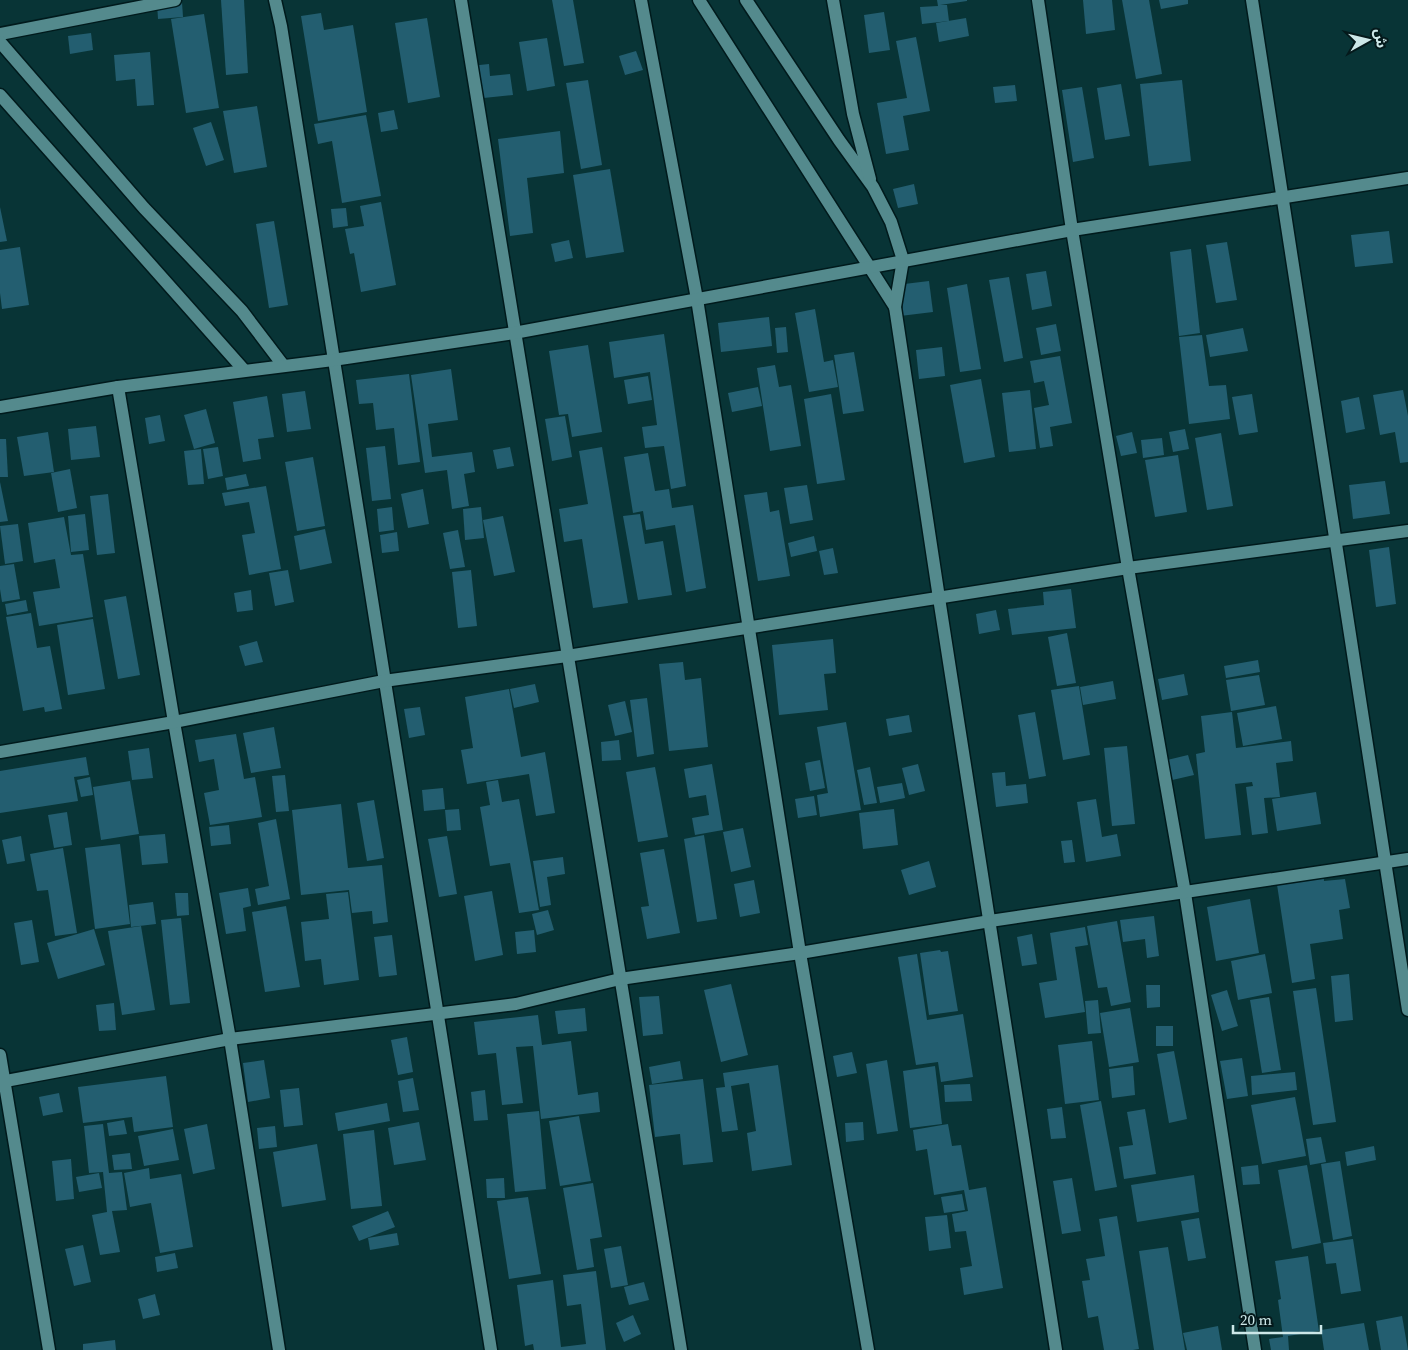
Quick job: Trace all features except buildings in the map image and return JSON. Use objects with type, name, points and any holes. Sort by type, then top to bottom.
[{"type":"street","points":[[0,34],[175,0]]},
{"type":"street","points":[[275,0],[281,26],[436,1013],[491,1350]]},
{"type":"street","points":[[461,0],[680,1350]]},
{"type":"street","points":[[641,0],[697,299],[747,628],[868,1350]]},
{"type":"street","points":[[699,0],[895,307]]},
{"type":"street","points":[[746,0],[839,140],[872,186],[891,222],[903,260],[895,307],[1056,1350]]},
{"type":"street","points":[[833,0],[854,114],[872,186]]},
{"type":"street","points":[[1038,0],[1072,230],[1128,568],[1185,893],[1255,1350]]},
{"type":"street","points":[[1252,0],[1408,1010]]},
{"type":"street","points":[[0,42],[144,208],[242,311],[283,365]]},
{"type":"street","points":[[0,95],[244,370]]},
{"type":"street","points":[[0,407],[118,386],[333,360],[514,333],[1072,230],[1408,178]]},
{"type":"street","points":[[118,386],[174,722],[230,1040],[280,1350]]},
{"type":"street","points":[[0,752],[174,722],[384,681],[567,656],[1128,568],[1408,531]]},
{"type":"street","points":[[2,1082],[230,1040],[516,1004],[620,979],[800,953],[990,921],[1408,859]]},
{"type":"street","points":[[0,1055],[2,1082],[49,1350]]}]
